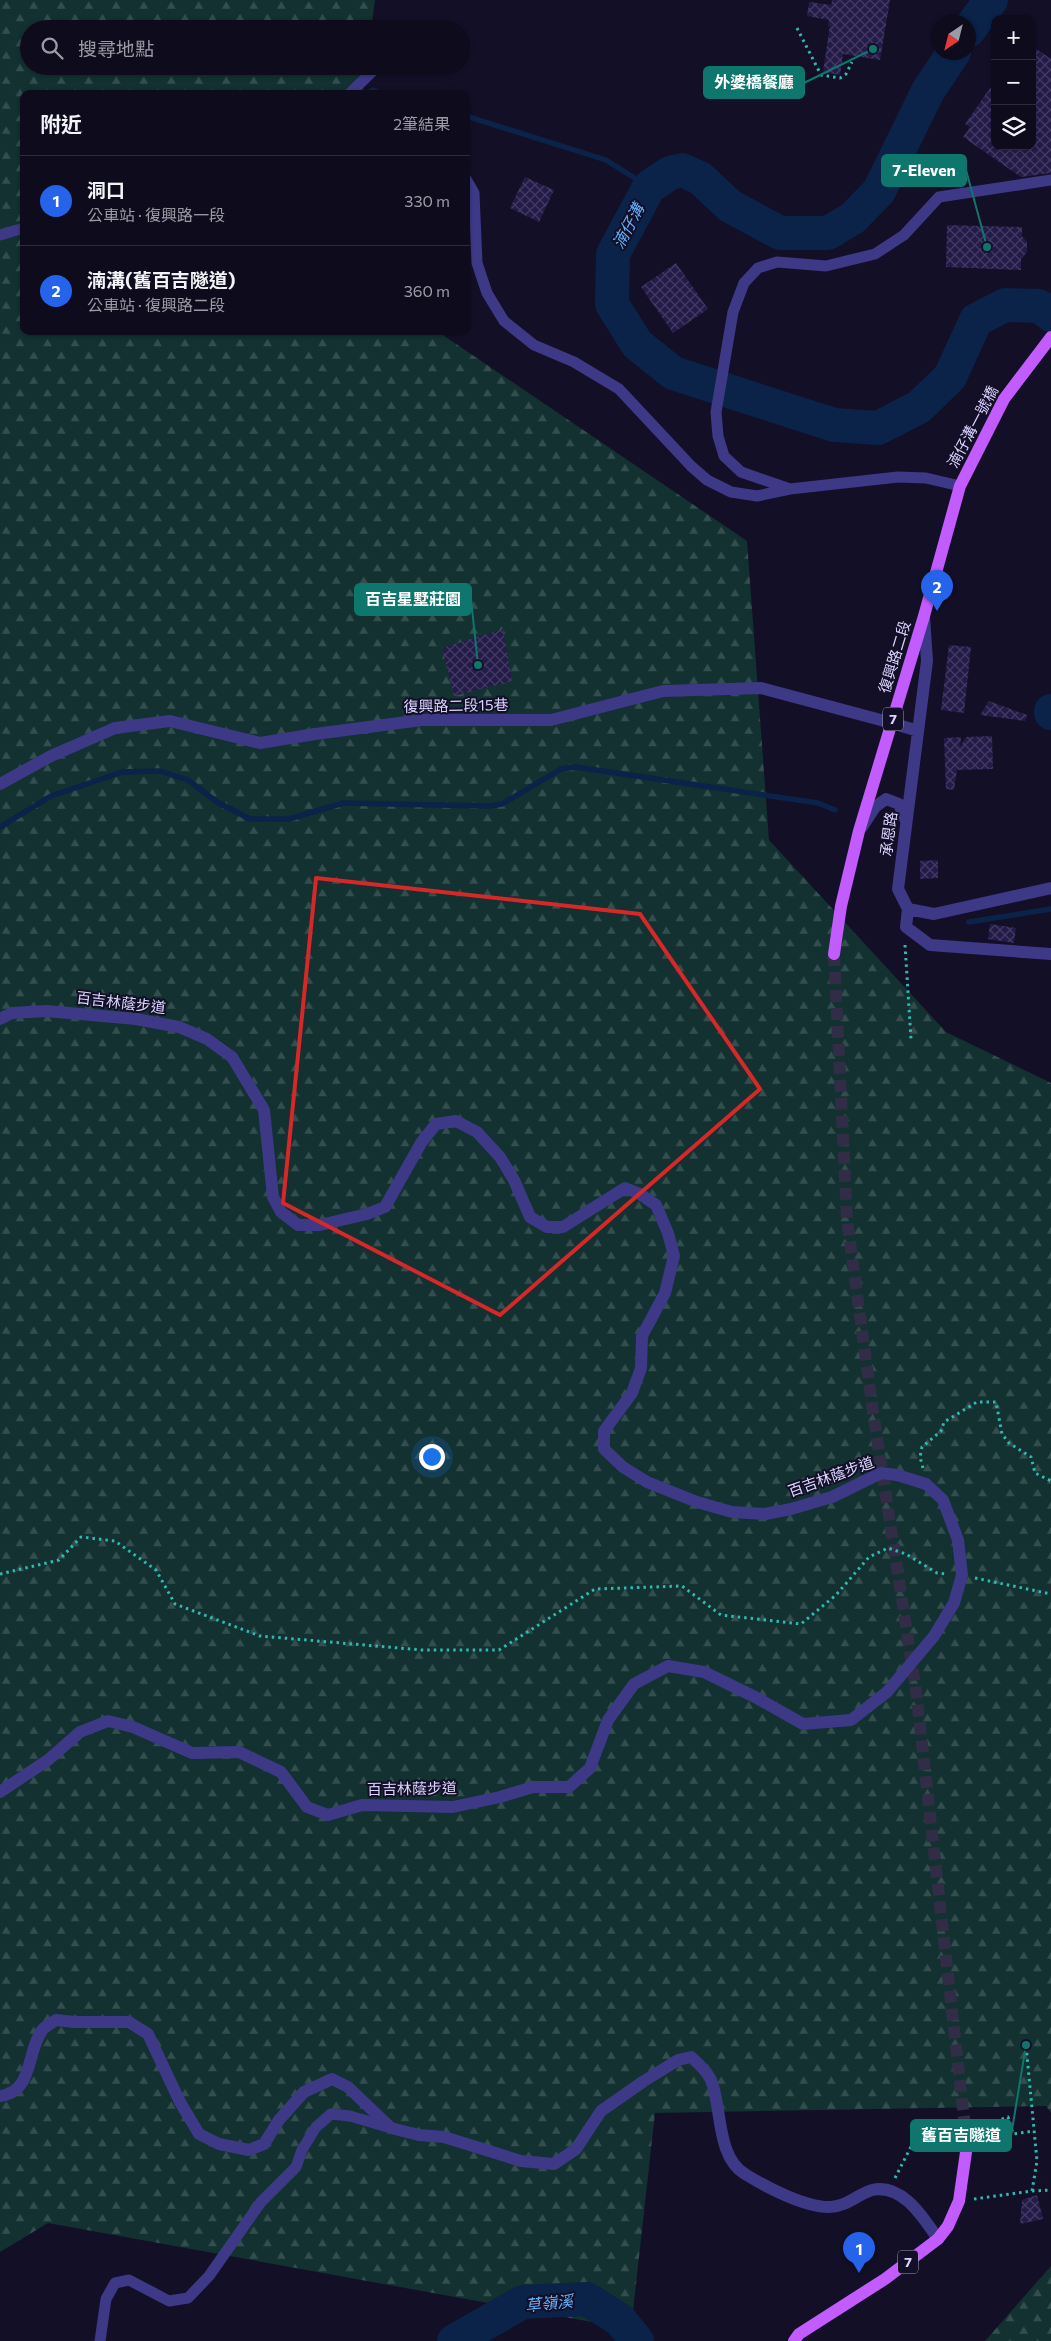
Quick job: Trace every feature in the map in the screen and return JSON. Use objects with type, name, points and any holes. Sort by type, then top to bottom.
[{"type":"main road","name":"湳仔溝一號橋","points":[[960,486],[1004,399],[1051,337]]},
{"type":"main road","name":"復興路二段","points":[[834,954],[841,906],[859,831],[924,616],[960,486]]},
{"type":"main road","name":"7","points":[[794,2341],[799,2334],[885,2279],[938,2239],[948,2226],[959,2201],[967,2145]]},
{"type":"street","name":"承恩路","points":[[908,909],[898,889],[927,661],[924,616]]},
{"type":"street","name":"復興路二段15巷","points":[[0,784],[51,756],[115,728],[170,721],[260,743],[422,720],[551,720],[663,691],[761,688],[892,723],[918,732]]},
{"type":"street","points":[[859,831],[875,807],[886,799],[899,804],[907,824]]},
{"type":"street","points":[[1051,888],[934,914],[908,909],[906,927],[930,945],[1051,954]]},
{"type":"street","name":"百吉林蔭步道","points":[[0,1019],[12,1013],[46,1011],[136,1019],[179,1027],[213,1044],[232,1057],[264,1110],[272,1197],[281,1212],[298,1225],[320,1225],[367,1214],[385,1207],[421,1143],[436,1124],[456,1121],[477,1132],[500,1157],[514,1180],[530,1217],[547,1227],[563,1227],[625,1188],[640,1194],[656,1205],[668,1233],[674,1256],[665,1293],[642,1336],[641,1368],[632,1393],[604,1431],[604,1449],[623,1467],[647,1482],[697,1502],[732,1512],[765,1514],[792,1509],[832,1497],[881,1473],[897,1475],[926,1484],[943,1500],[958,1540],[962,1575],[954,1603],[934,1636],[887,1692],[851,1720],[803,1724],[755,1697],[704,1672],[668,1666],[634,1684],[608,1720],[590,1768],[569,1787],[533,1787],[500,1797],[453,1807],[362,1805],[328,1815],[307,1807],[281,1772],[239,1752],[192,1753],[133,1727],[108,1721],[80,1732],[48,1760],[0,1792]]},
{"type":"street","points":[[0,2096],[11,2095],[25,2080],[28,2064],[43,2029],[56,2020],[74,2022],[129,2022],[148,2034],[180,2102],[199,2134],[219,2144],[249,2150],[264,2144],[279,2120],[304,2092],[332,2079],[348,2087],[391,2128],[444,2137],[521,2161],[554,2164],[576,2149],[601,2111],[678,2060],[691,2057],[711,2080],[727,2152],[743,2173],[800,2201],[830,2207],[846,2203],[873,2190],[889,2190],[912,2203],[938,2239]]},
{"type":"lane","points":[[353,90],[369,75]]},
{"type":"lane","points":[[790,489],[741,472],[724,456],[718,436],[716,412],[734,312],[744,283],[758,268],[777,262],[826,266],[875,254],[904,236],[939,197],[1051,180]]},
{"type":"lane","points":[[470,186],[474,193],[477,263],[487,293],[504,321],[534,346],[574,362],[618,389],[691,466],[708,480],[731,492],[757,496],[790,489],[898,477],[926,478],[960,486]]},
{"type":"lane","points":[[0,235],[20,229]]},
{"type":"lane","points":[[100,2341],[106,2299],[115,2283],[129,2280],[169,2300],[188,2298],[209,2276],[261,2202],[296,2167],[302,2150],[316,2126],[331,2114],[350,2116],[391,2128]]},
{"type":"path","points":[[796,28],[821,75],[840,78],[846,74],[852,62]]},
{"type":"path","points":[[906,927],[904,937],[911,1039]]},
{"type":"path","points":[[926,1484],[920,1457],[922,1447],[941,1431],[944,1422],[977,1402],[987,1401],[996,1402],[1002,1434],[1009,1443],[1031,1457],[1035,1472],[1051,1481]]},
{"type":"path","points":[[0,1574],[59,1560],[81,1537],[115,1541],[156,1570],[175,1604],[260,1636],[422,1650],[499,1650],[595,1589],[682,1586],[721,1615],[801,1624],[836,1595],[869,1556],[888,1548],[906,1554],[937,1573],[962,1575],[1051,1594]]},
{"type":"path","points":[[1026,2045],[1037,2161],[1032,2191]]},
{"type":"path","points":[[889,2190],[919,2132],[990,2123],[1008,2117],[1013,2134],[1034,2131]]},
{"type":"path","points":[[959,2201],[1051,2190]]},
{"type":"highlighted area","points":[[316,878],[640,914],[760,1089],[500,1315],[283,1203]]},
{"type":"green space","points":[[0,0],[375,0],[372,20],[20,20],[20,75],[365,75],[363,90],[20,90],[20,335],[443,335],[747,541],[769,840],[946,1032],[1051,1083],[1051,2113],[1046,2106],[655,2113],[631,2329],[48,2223],[0,2252]]},
{"type":"green space","points":[[1051,2266],[1051,2341],[985,2341]]},
{"type":"building","points":[[832,0],[890,0],[880,60],[843,54],[840,75],[823,72],[830,25],[828,27],[829,20],[807,16],[809,2],[831,5]]},
{"type":"building","points":[[1036,49],[1051,59],[1051,173],[1021,177],[963,137],[970,127],[965,124],[991,87],[991,150],[1036,150]]},
{"type":"building","points":[[525,177],[554,190],[539,222],[510,208]]},
{"type":"building","points":[[947,225],[1022,227],[1022,236],[1027,242],[1027,252],[1021,259],[1021,270],[946,267]]},
{"type":"building","points":[[676,263],[708,309],[673,333],[641,287]]},
{"type":"building","points":[[503,629],[512,681],[454,696],[442,648]]},
{"type":"building","points":[[949,645],[971,647],[964,713],[941,710]]},
{"type":"building","points":[[989,701],[1027,715],[1025,721],[980,715]]},
{"type":"building","points":[[992,736],[993,769],[957,770],[954,790],[946,789],[944,738],[961,737],[960,747],[966,737]]},
{"type":"building","points":[[938,860],[938,878],[920,879],[920,861]]},
{"type":"building","points":[[990,924],[1016,928],[1014,943],[988,939]]},
{"type":"building","points":[[1037,2195],[1043,2219],[1020,2224],[1022,2200]]},
{"type":"waterway","name":"湳仔溝","points":[[976,20],[991,0]]},
{"type":"waterway","name":"湳仔溝","points":[[949,60],[928,91],[879,191],[853,218],[828,233],[780,233],[730,206],[700,178],[682,170],[670,173],[649,187],[613,254],[612,304],[637,344],[673,373],[834,425],[878,428],[919,407],[950,377],[976,320],[1005,305],[1039,306],[1051,315]]},
{"type":"waterway","points":[[470,117],[606,160],[649,187]]},
{"type":"waterway","points":[[0,827],[51,796],[122,772],[160,771],[188,780],[217,802],[250,819],[289,819],[343,803],[489,806],[502,804],[561,769],[576,767],[818,803],[835,810]]},
{"type":"waterway","points":[[969,922],[1051,909]]},
{"type":"waterway","name":"草嶺溪","points":[[454,2341],[523,2302],[587,2299],[620,2320],[637,2341]]},
{"type":"tunnel","points":[[834,954],[847,1220],[873,1412],[916,1691],[967,2145]]},
{"type":"place","name":"外婆橋餐廳","points":[[873,49]]},
{"type":"place","name":"7-Eleven","points":[[987,247]]},
{"type":"place","name":"湳溝(舊百吉隧道)","points":[[937,611]]},
{"type":"place","name":"百吉星墅莊園","points":[[478,665]]},
{"type":"place","name":"舊百吉隧道","points":[[1026,2045]]},
{"type":"place","name":"洞口","points":[[859,2273]]}]
